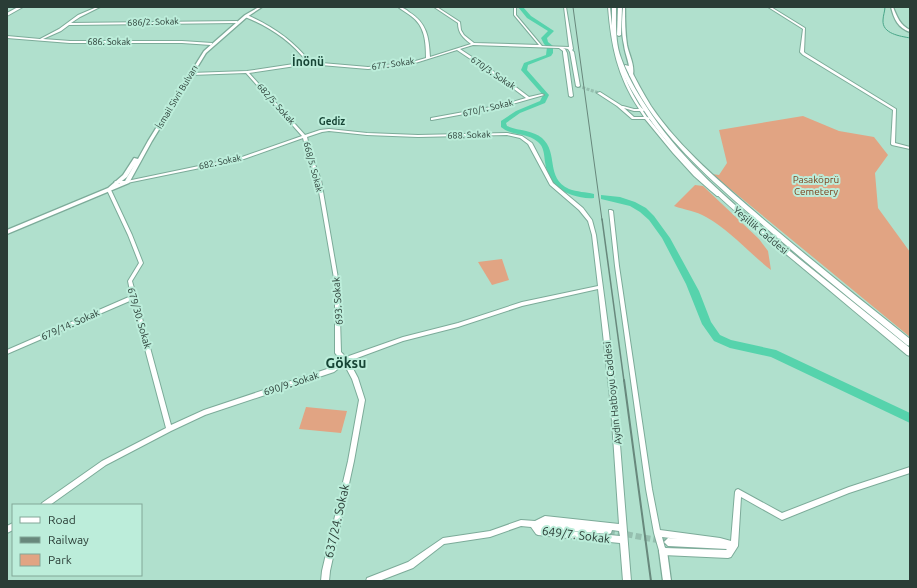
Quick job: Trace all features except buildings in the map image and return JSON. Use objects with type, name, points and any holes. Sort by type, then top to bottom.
[{"type":"highway","points":[[7,11],[13,7]]},
{"type":"highway","points":[[7,15],[21,7]]},
{"type":"highway","name":"Yeşillik Caddesi","points":[[612,10],[615,46],[620,63],[643,110],[714,179],[788,244],[910,343]]},
{"type":"highway","name":"Yeşillik Caddesi","points":[[622,11],[618,30],[623,58],[638,89],[652,110],[652,118],[673,145],[731,205],[747,219],[910,352]]},
{"type":"main road","name":"İsmail Sivri Bulvarı","points":[[7,232],[128,182],[147,145],[205,52],[246,16],[260,7]]},
{"type":"main road","name":"İsmail Sivri Bulvarı","points":[[103,193],[127,172],[199,55],[237,22],[260,7]]},
{"type":"main road","points":[[892,7],[898,23],[904,29],[910,31]]},
{"type":"main road","points":[[612,10],[622,11]]},
{"type":"main road","points":[[662,551],[666,581]]},
{"type":"street","points":[[41,40],[70,24],[79,16],[99,7]]},
{"type":"street","points":[[400,7],[422,23],[427,35],[428,58]]},
{"type":"street","points":[[435,7],[459,23],[459,31],[464,38],[473,44]]},
{"type":"street","points":[[515,7],[515,15],[544,47]]},
{"type":"street","points":[[552,47],[568,50],[570,53],[574,81],[576,88],[579,88],[571,49],[565,7]]},
{"type":"street","points":[[769,7],[804,29],[802,52],[804,54],[895,110],[893,144],[910,148]]},
{"type":"street","points":[[612,10],[611,34],[616,60],[625,84],[637,106],[643,110]]},
{"type":"street","points":[[246,16],[261,22],[290,42],[300,51],[309,63]]},
{"type":"street","name":"686/2. Sokak","points":[[70,24],[237,22]]},
{"type":"street","name":"686. Sokak","points":[[7,36],[86,43],[175,42],[211,44]]},
{"type":"street","name":"677. Sokak","points":[[191,74],[246,72],[309,63],[368,68],[412,63],[473,44],[552,47]]},
{"type":"street","points":[[552,47],[571,49]]},
{"type":"street","points":[[560,48],[564,50],[565,53],[571,96]]},
{"type":"street","name":"670/3. Sokak","points":[[458,49],[528,98]]},
{"type":"street","name":"682/5. Sokak","points":[[246,72],[305,137]]},
{"type":"street","points":[[599,93],[636,119],[654,128],[695,174],[731,205]]},
{"type":"street","name":"670/1. Sokak","points":[[432,119],[502,106],[542,95]]},
{"type":"street","points":[[618,105],[634,110],[652,110]]},
{"type":"street","points":[[630,114],[637,106]]},
{"type":"street","points":[[636,119],[652,118],[654,128]]},
{"type":"street","name":"688. Sokak","points":[[321,131],[329,130],[418,136],[507,134],[521,137],[530,143],[551,184],[581,209]]},
{"type":"street","name":"682. Sokak","points":[[116,182],[128,182],[242,158],[321,131]]},
{"type":"street","name":"668/5. Sokak","points":[[305,137],[309,154],[319,180],[321,197]]},
{"type":"street","name":"679/30. Sokak","points":[[109,190],[128,229],[141,263],[130,281],[169,429]]},
{"type":"street","name":"693. Sokak","points":[[321,197],[337,284],[338,353],[345,360],[355,378],[362,400]]},
{"type":"street","name":"Aydın Hatboyu Caddesi","points":[[581,209],[590,222],[594,235],[612,382],[627,581]]},
{"type":"street","points":[[611,211],[617,266],[657,533],[662,551],[728,554],[734,546],[738,492],[782,517],[849,490],[910,470]]},
{"type":"street","name":"690/9. Sokak","points":[[45,504],[104,463],[169,429],[209,411],[332,370],[345,360],[403,339],[458,325],[522,304],[600,287]]},
{"type":"street","name":"679/14. Sokak","points":[[7,352],[134,297]]},
{"type":"street","name":"637/24. Sokak","points":[[326,581],[326,571],[351,461],[362,400]]},
{"type":"street","name":"649/7. Sokak","points":[[370,581],[410,565],[443,541],[490,534],[521,523],[533,525],[545,519],[623,528]]},
{"type":"street","points":[[533,525],[609,531]]},
{"type":"street","name":"649/7. Sokak","points":[[533,525],[538,532],[623,540]]},
{"type":"street","points":[[657,533],[720,541],[734,546]]},
{"type":"street","points":[[668,542],[734,546]]},
{"type":"green space","name":"Pasaköprü Cemetery","points":[[803,116],[839,131],[874,137],[888,155],[875,173],[878,208],[910,252],[910,337],[712,174],[719,175],[727,163],[719,130]]},
{"type":"green space","points":[[695,185],[703,186],[759,239],[768,251],[771,270],[732,235],[706,217],[674,206]]},
{"type":"green space","points":[[502,259],[509,280],[492,285],[478,262]]},
{"type":"green space","points":[[306,407],[347,411],[341,433],[299,429]]},
{"type":"waterway","points":[[520,7],[529,17],[551,31],[544,38],[546,43],[550,46],[550,53],[548,56],[526,64],[524,70],[546,95],[543,102],[518,112],[503,122],[504,127],[531,134],[539,139],[546,149],[552,177],[561,188],[574,193],[591,196]]},
{"type":"waterway","points":[[885,7],[883,20],[883,25],[885,28],[892,34],[910,38]]},
{"type":"waterway","points":[[604,197],[620,199],[632,204],[643,210],[652,218],[666,238],[690,283],[706,324],[717,338],[723,342],[737,346],[773,353],[910,418]]},
{"type":"tunnel","points":[[578,86],[599,93]]},
{"type":"tunnel","points":[[609,531],[668,542]]},
{"type":"railway","points":[[573,7],[602,220]]},
{"type":"railway","points":[[602,219],[624,381]]},
{"type":"railway","points":[[624,380],[651,581]]},
{"type":"district","name":"İnönü","points":[[308,62]]},
{"type":"district","name":"Gediz","points":[[332,121]]},
{"type":"district","name":"Göksu","points":[[346,363]]}]
